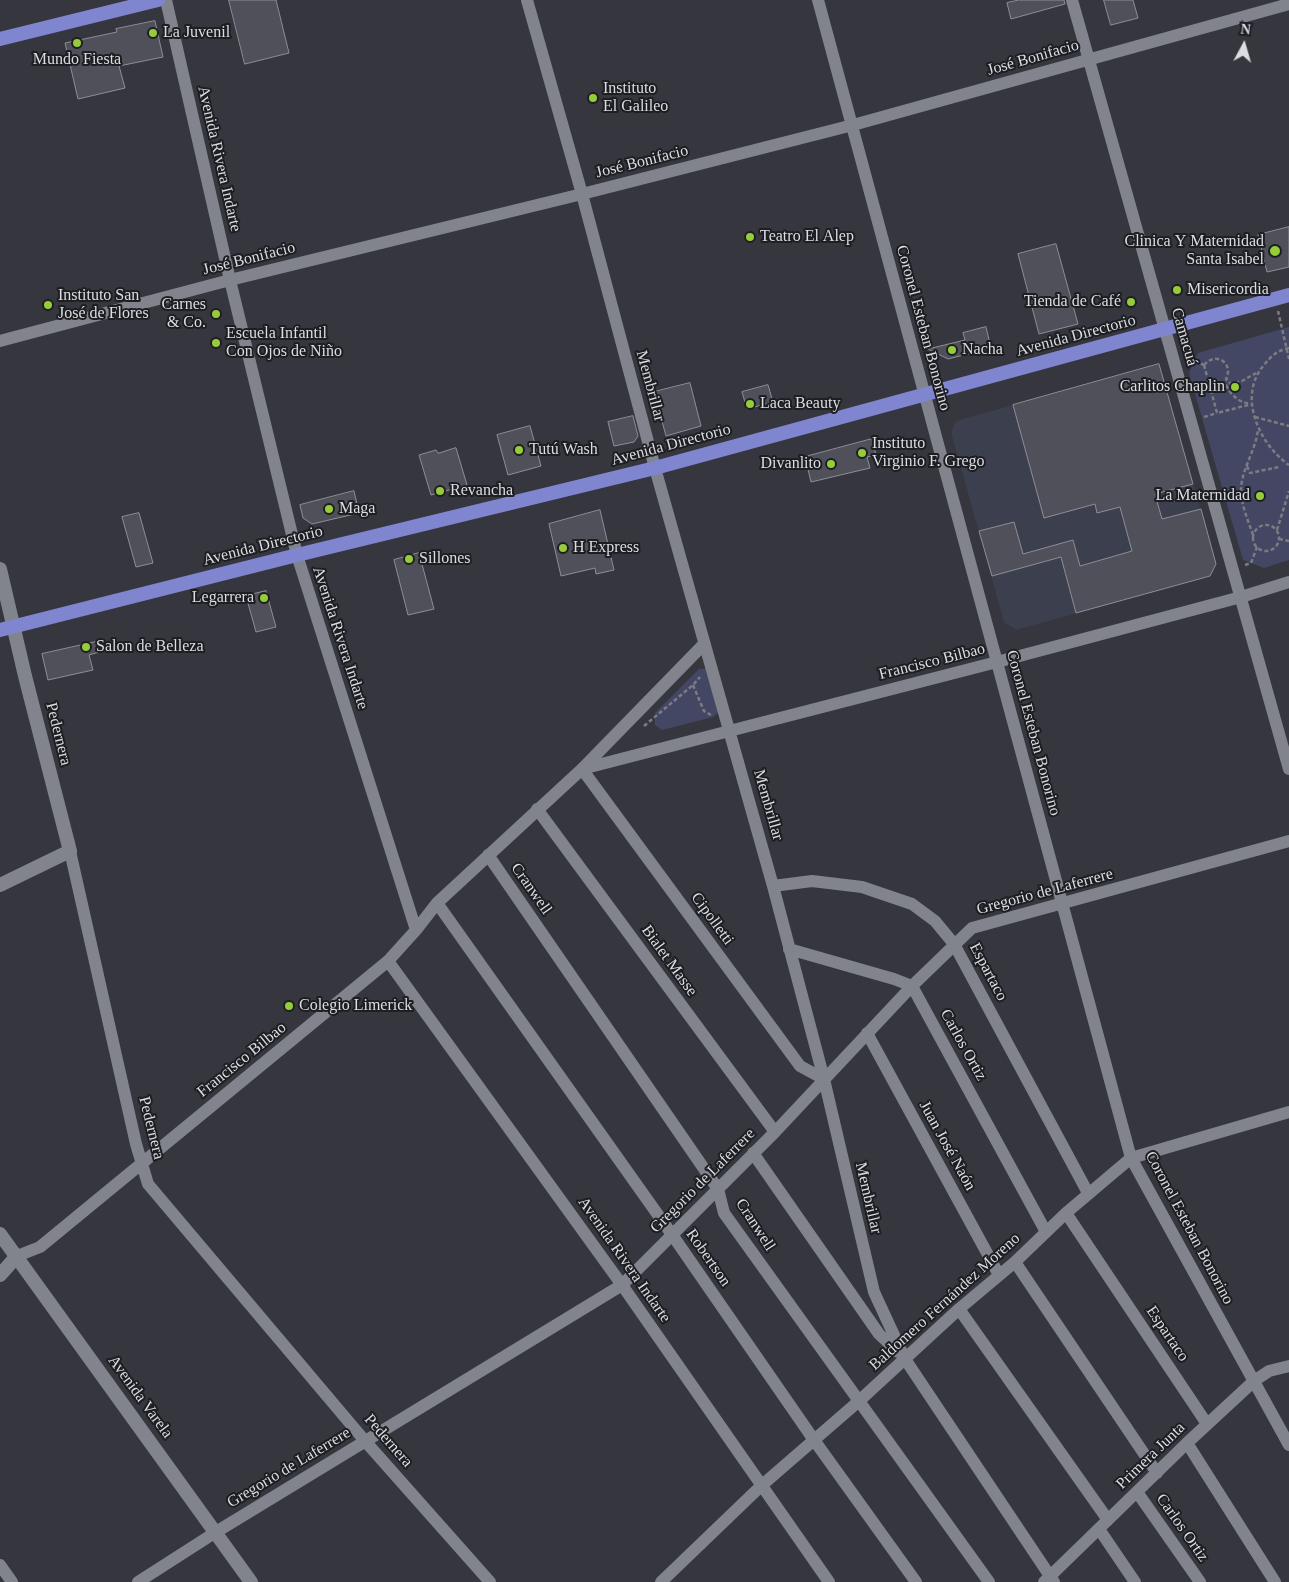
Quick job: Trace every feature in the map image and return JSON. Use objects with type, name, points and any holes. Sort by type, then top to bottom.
[{"type":"main road","points":[[0,39],[158,0]]},
{"type":"main road","name":"Avenida Directorio","points":[[6,628],[655,468],[1289,295]]},
{"type":"main road","name":"Pedernera","points":[[0,569],[6,628],[70,851]]},
{"type":"main road","points":[[0,885],[70,851]]},
{"type":"main road","name":"Avenida Varela","points":[[0,1234],[251,1582]]},
{"type":"main road","points":[[0,1259],[17,1256]]},
{"type":"main road","points":[[0,1275],[17,1256]]},
{"type":"street","name":"Avenida Rivera Indarte","points":[[166,0],[230,280],[297,555],[416,930]]},
{"type":"street","name":"Membrillar","points":[[527,0],[582,194],[655,468],[773,886],[824,1079],[874,1292],[905,1359],[1049,1580]]},
{"type":"street","name":"Coronel Esteban Bonorino","points":[[818,0],[1131,1158],[1289,1445]]},
{"type":"street","name":"Camacuá","points":[[1072,0],[1289,769]]},
{"type":"street","name":"José Bonifacio","points":[[0,341],[230,280],[582,194],[853,125],[1289,4]]},
{"type":"street","name":"Francisco Bilbao","points":[[582,768],[997,662],[1241,597],[1289,582]]},
{"type":"street","name":"Francisco Bilbao","points":[[17,1256],[40,1247],[388,961],[437,903],[582,768],[704,644]]},
{"type":"street","name":"Cipolletti","points":[[582,768],[800,1066],[824,1079]]},
{"type":"street","name":"Bialet Masse","points":[[537,809],[774,1132]]},
{"type":"street","name":"Gregorio de Laferrere","points":[[138,1582],[216,1532],[622,1284],[774,1132],[912,986],[972,928],[1289,841]]},
{"type":"street","name":"Pedernera","points":[[70,851],[136,1144],[148,1184],[365,1441],[490,1582]]},
{"type":"street","name":"Cranwell","points":[[488,855],[718,1189],[724,1213],[988,1582]]},
{"type":"street","name":"Espartaco","points":[[773,886],[812,881],[862,887],[912,904],[935,921],[954,944],[1088,1193]]},
{"type":"street","name":"Robertson","points":[[437,903],[916,1582]]},
{"type":"street","points":[[789,949],[894,979],[912,986]]},
{"type":"street","name":"Avenida Rivera Indarte","points":[[388,961],[622,1284],[829,1582]]},
{"type":"street","name":"Carlos Ortiz","points":[[912,986],[1046,1232]]},
{"type":"street","name":"Juan José Naón","points":[[867,1033],[999,1275]]},
{"type":"street","name":"Baldomero Fernández Moreno","points":[[661,1582],[761,1486],[859,1401],[959,1309],[1015,1262],[1088,1193],[1131,1158],[1289,1112]]},
{"type":"street","points":[[753,1152],[880,1334],[905,1359]]},
{"type":"street","name":"Espartaco","points":[[1066,1213],[1207,1424]]},
{"type":"street","name":"Carlos Ortiz","points":[[1015,1262],[1157,1472]]},
{"type":"street","points":[[959,1309],[1103,1525],[1135,1582]]},
{"type":"street","name":"Primera Junta","points":[[1049,1580],[1157,1472],[1254,1381],[1269,1371],[1289,1366]]},
{"type":"street","points":[[1187,1443],[1276,1582]]},
{"type":"street","name":"Carlos Ortiz","points":[[1137,1492],[1200,1582]]},
{"type":"street","points":[[0,1565],[12,1582]]},
{"type":"path","points":[[1275,299],[1288,348],[1289,359]]},
{"type":"path","points":[[1184,325],[1194,361],[1204,365]]},
{"type":"path","points":[[1210,388],[1242,381],[1257,372],[1278,352],[1288,348]]},
{"type":"path","points":[[1204,365],[1215,358],[1223,361],[1229,371],[1226,379],[1231,384]]},
{"type":"path","points":[[1204,365],[1217,413],[1252,404]]},
{"type":"path","points":[[1257,372],[1252,386],[1252,404],[1258,426],[1270,446],[1288,464]]},
{"type":"path","points":[[1226,385],[1231,393],[1241,402],[1252,404]]},
{"type":"path","points":[[1255,417],[1289,426]]},
{"type":"path","points":[[1258,426],[1256,440],[1242,482],[1241,496],[1254,544],[1260,550],[1269,551],[1276,546],[1278,539],[1276,531],[1289,491]]},
{"type":"path","points":[[1288,464],[1289,459]]},
{"type":"path","points":[[1247,466],[1250,473],[1279,467]]},
{"type":"path","points":[[1253,535],[1262,526],[1270,526],[1276,531]]},
{"type":"path","points":[[1278,539],[1289,541]]},
{"type":"path","points":[[1251,563],[1257,547]]},
{"type":"shaded area","points":[[1289,327],[1289,560],[1264,568],[1243,560],[1189,373],[1198,353]]},
{"type":"shaded area","points":[[1139,370],[1164,457],[1184,452],[1216,564],[1210,576],[1016,630],[1004,622],[951,432],[956,421]]},
{"type":"shaded area","points":[[707,668],[718,713],[713,717],[662,730],[655,725],[655,713],[699,669]]},
{"type":"building","points":[[229,0],[276,0],[289,53],[245,64]]},
{"type":"building","points":[[1019,0],[1064,0],[1065,4],[1011,19],[1007,3]]},
{"type":"building","points":[[1104,0],[1133,0],[1138,18],[1111,25]]},
{"type":"building","points":[[155,21],[163,57],[119,66],[125,88],[78,99],[65,43],[117,32],[116,29]]},
{"type":"building","name":"Clinica Y Maternidad Santa Isabel","points":[[1289,227],[1289,267],[1267,272],[1258,235]]},
{"type":"building","points":[[1056,244],[1078,324],[1039,334],[1018,254]]},
{"type":"building","points":[[986,327],[991,348],[948,359],[928,349],[965,340],[963,333]]},
{"type":"building","points":[[1159,364],[1193,484],[1155,494],[1162,519],[1201,509],[1216,564],[1210,576],[1076,613],[1061,557],[992,576],[979,531],[1014,522],[1023,554],[1073,540],[1080,566],[1132,551],[1120,507],[1097,513],[1095,504],[1044,518],[1013,405]]},
{"type":"building","points":[[690,383],[701,426],[666,436],[654,392]]},
{"type":"building","points":[[768,385],[773,402],[747,409],[742,392]]},
{"type":"building","points":[[633,416],[638,436],[634,442],[614,446],[608,422]]},
{"type":"building","name":"Tutú Wash","points":[[530,426],[541,466],[508,475],[497,435]]},
{"type":"building","name":"Divanlito","points":[[872,439],[876,455],[867,457],[870,468],[811,482],[805,457]]},
{"type":"building","points":[[456,448],[467,485],[431,495],[419,455],[436,450],[438,453]]},
{"type":"building","name":"Maga","points":[[354,491],[359,513],[312,524],[303,518],[300,505]]},
{"type":"building","points":[[600,510],[614,570],[596,574],[595,568],[561,576],[549,524]]},
{"type":"building","points":[[139,513],[153,563],[136,567],[122,517]]},
{"type":"building","points":[[419,553],[434,609],[408,615],[394,560]]},
{"type":"building","points":[[266,591],[276,627],[256,632],[246,596]]},
{"type":"building","points":[[100,641],[103,651],[89,655],[93,670],[48,680],[42,654]]},
{"type":"place","name":"La Juvenil","points":[[153,33]]},
{"type":"place","name":"Mundo Fiesta","points":[[77,43]]},
{"type":"place","name":"Instituto El Galileo","points":[[593,98]]},
{"type":"place","name":"Teatro El Alep","points":[[750,237]]},
{"type":"place","name":"Clinica Y Maternidad Santa Isabel","points":[[1275,251]]},
{"type":"place","name":"Misericordia","points":[[1177,290]]},
{"type":"place","name":"Tienda de Café","points":[[1131,302]]},
{"type":"place","name":"Instituto San José de Flores","points":[[48,305]]},
{"type":"place","name":"Carnes & Co.","points":[[216,314]]},
{"type":"place","name":"Escuela Infantil Con Ojos de Niño","points":[[216,343]]},
{"type":"place","name":"Nacha","points":[[952,350]]},
{"type":"place","name":"Carlitos Chaplin","points":[[1235,387]]},
{"type":"place","name":"Laca Beauty","points":[[750,404]]},
{"type":"place","name":"Tutú Wash","points":[[519,450]]},
{"type":"place","name":"Instituto Virginio F. Grego","points":[[862,453]]},
{"type":"place","name":"Divanlito","points":[[831,464]]},
{"type":"place","name":"Revancha","points":[[440,491]]},
{"type":"place","name":"La Maternidad","points":[[1260,496]]},
{"type":"place","name":"Maga","points":[[329,509]]},
{"type":"place","name":"H Express","points":[[563,548]]},
{"type":"place","name":"Sillones","points":[[409,559]]},
{"type":"place","name":"Legarrera","points":[[264,598]]},
{"type":"place","name":"Salon de Belleza","points":[[86,647]]},
{"type":"place","name":"Colegio Limerick","points":[[289,1006]]}]
